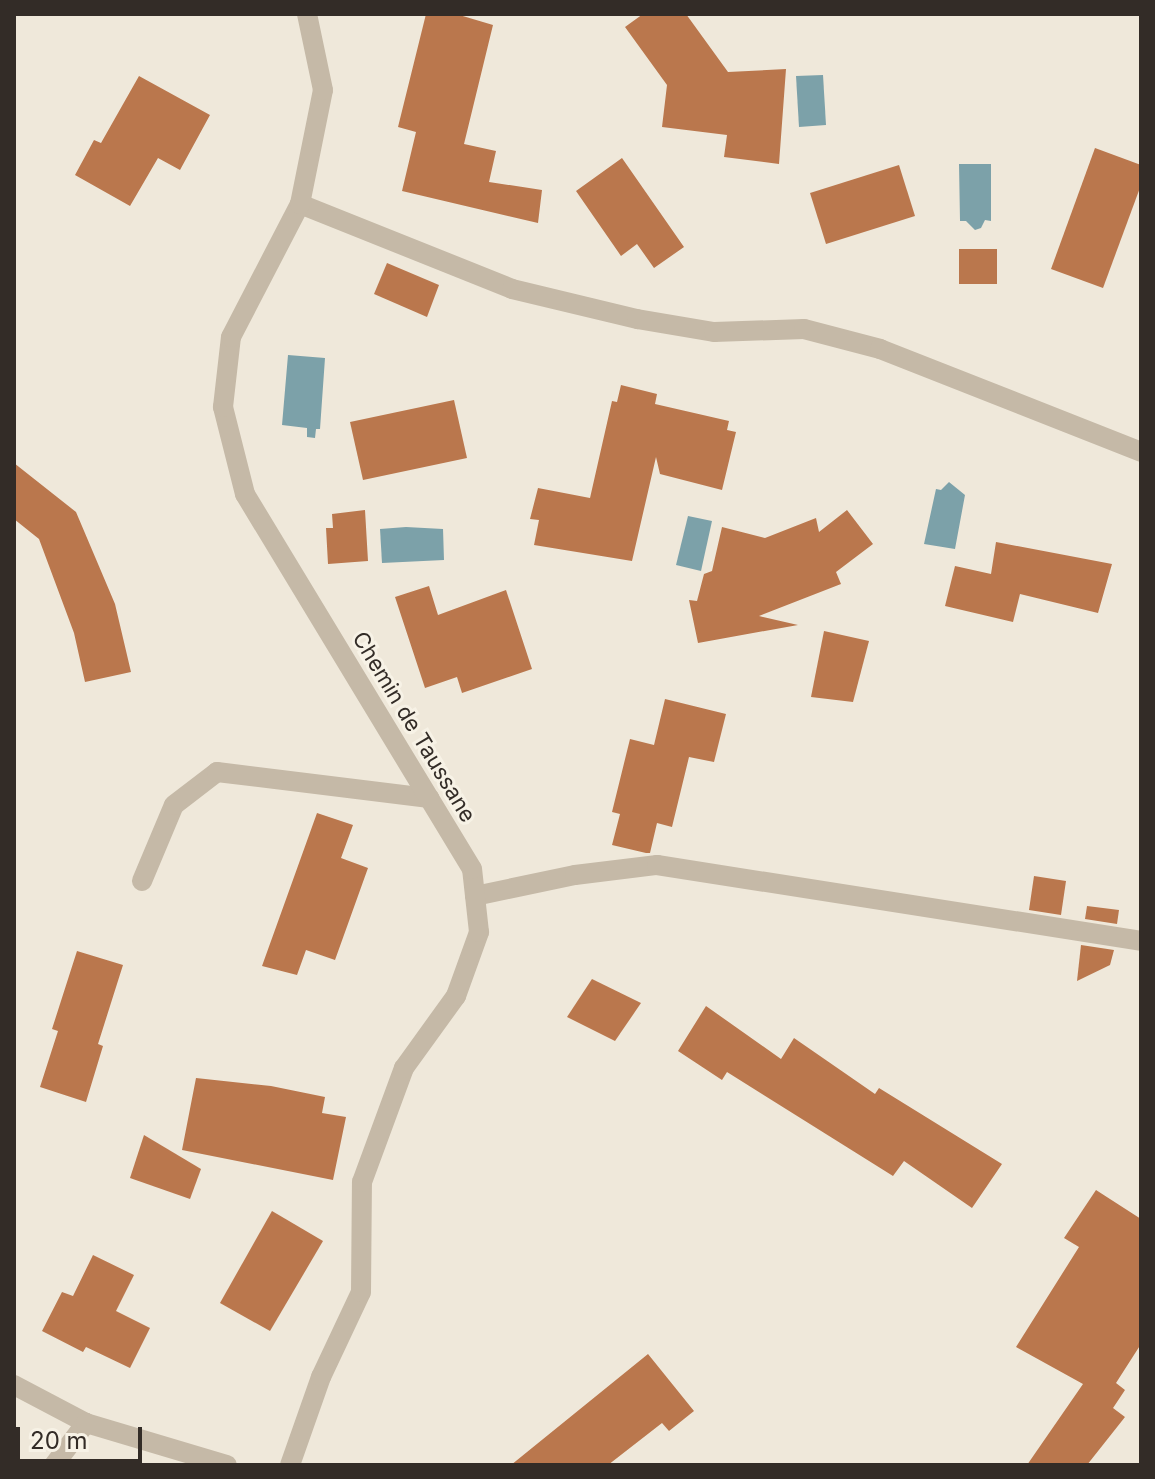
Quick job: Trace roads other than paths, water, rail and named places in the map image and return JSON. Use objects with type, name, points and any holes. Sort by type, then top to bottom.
[{"type":"street","name":"Chemin de Taussane","points":[[290,1465],[321,1377],[361,1292],[362,1182],[404,1068],[456,996],[479,932],[472,869],[245,494],[223,407],[231,337],[300,204],[323,90],[307,14]]},
{"type":"street","points":[[300,204],[512,289],[637,319],[714,332],[804,329],[880,349],[1141,452]]},
{"type":"street","points":[[142,881],[174,805],[217,772],[429,798]]},
{"type":"street","points":[[475,896],[575,875],[657,865],[1141,941]]},
{"type":"street","points":[[14,1385],[86,1423],[227,1465]]},
{"type":"street","points":[[54,1465],[86,1423]]},
{"type":"water","points":[[823,75],[826,125],[799,127],[796,76]]},
{"type":"water","points":[[959,164],[991,164],[991,221],[985,220],[981,228],[975,230],[966,221],[960,221]]},
{"type":"water","points":[[288,355],[325,358],[320,429],[316,429],[315,438],[307,437],[307,428],[282,425]]},
{"type":"water","points":[[949,482],[965,495],[955,549],[924,544],[936,489],[941,490]]},
{"type":"water","points":[[688,516],[712,521],[701,571],[676,565]]},
{"type":"water","points":[[380,529],[443,529],[444,560],[382,563]]}]
